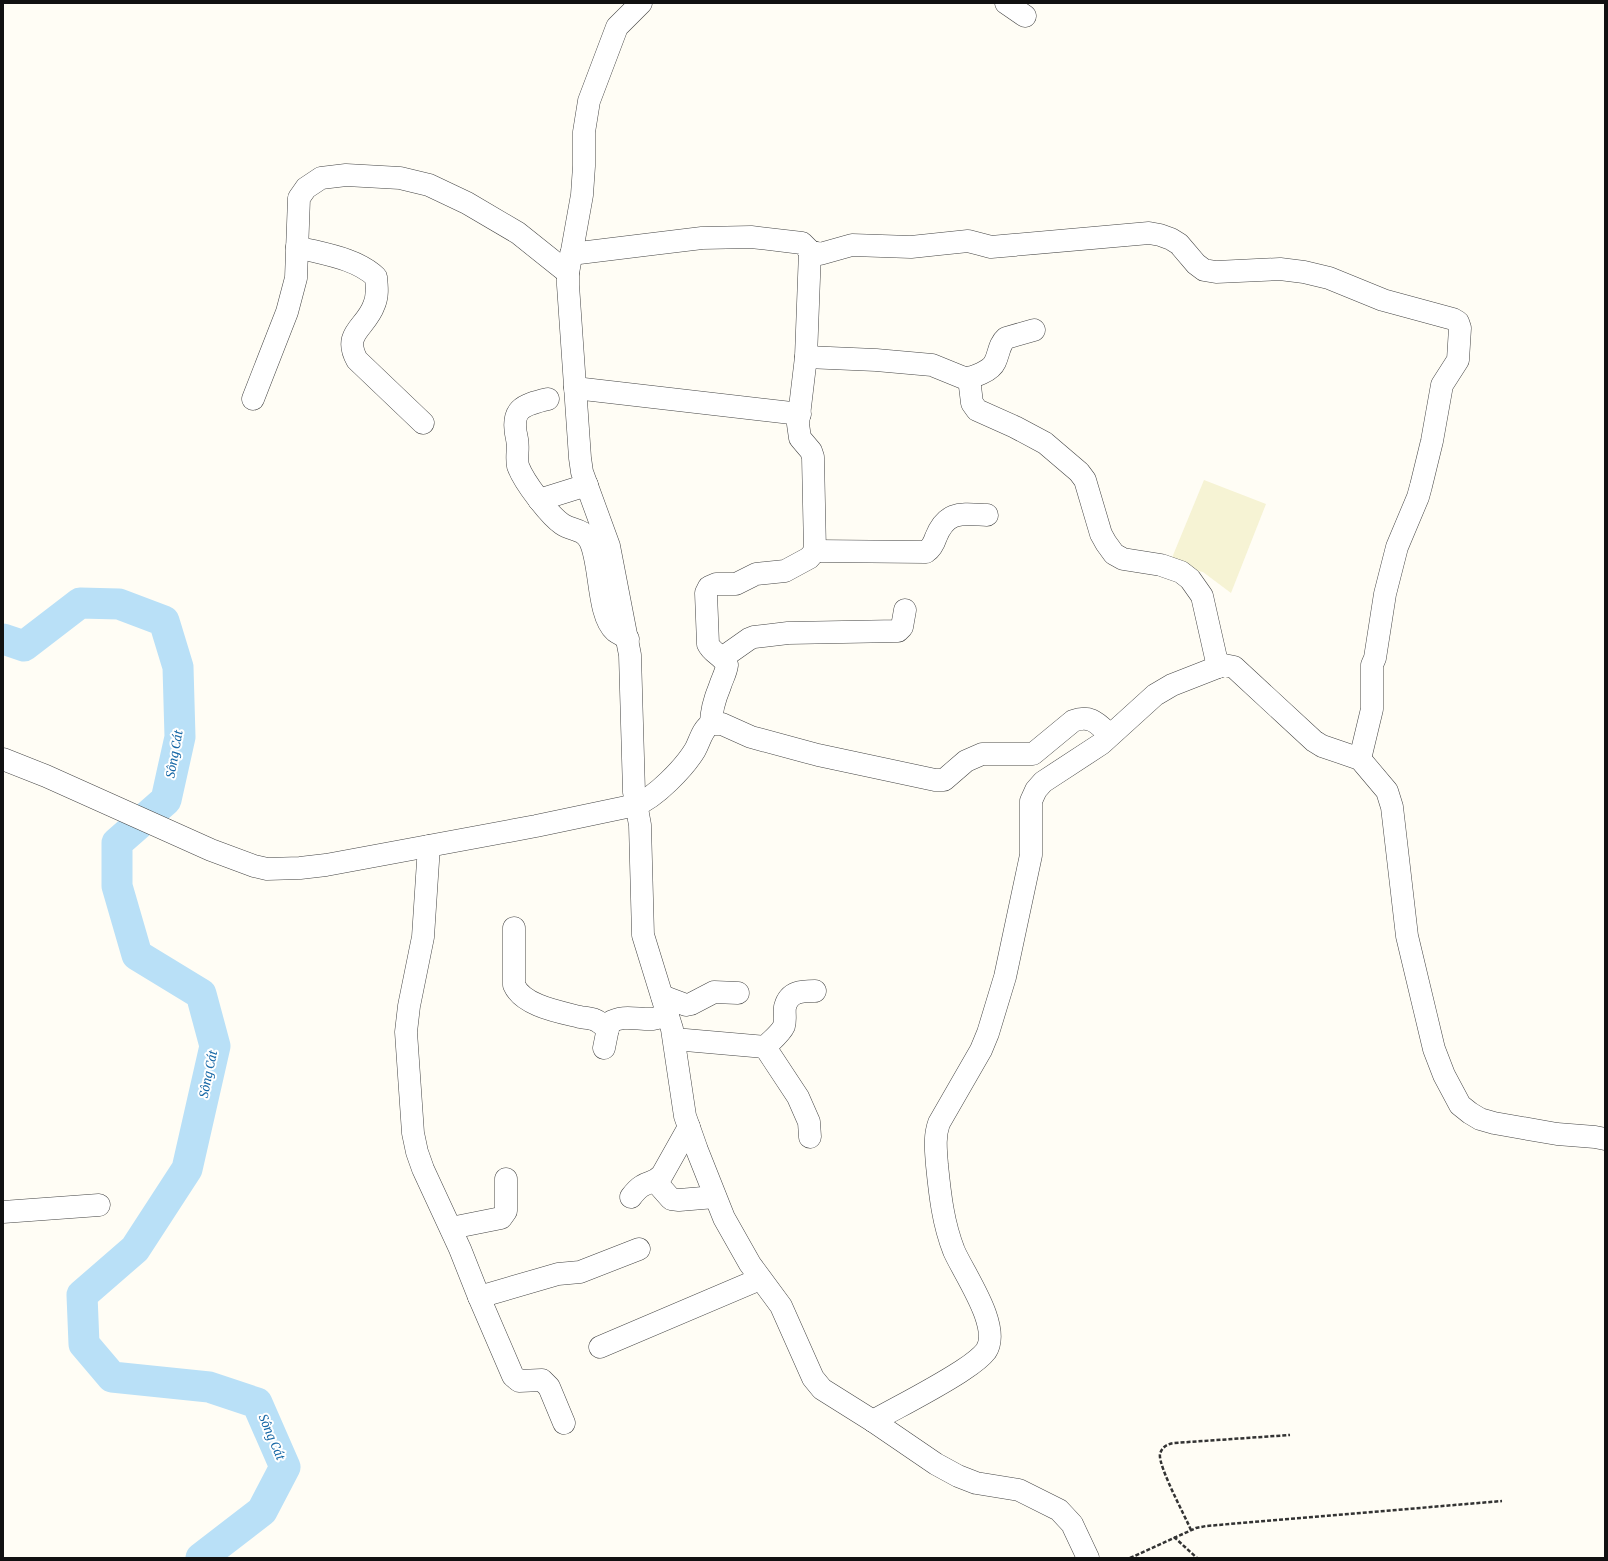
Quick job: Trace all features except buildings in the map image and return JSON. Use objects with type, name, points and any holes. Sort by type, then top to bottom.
[{"type":"street","points":[[641,3],[617,27],[589,101],[584,132],[582,195],[570,264],[575,388],[582,472],[609,546],[628,639],[632,669],[633,779],[640,825],[643,935],[674,1039],[684,1106],[689,1127],[724,1218],[760,1278],[781,1306],[813,1378],[822,1389],[873,1421],[936,1464],[958,1476],[976,1483],[1019,1490],[1059,1510],[1072,1524],[1088,1558]]},
{"type":"street","points":[[1006,3],[1024,16]]},
{"type":"street","points":[[253,399],[287,312],[296,278],[299,198],[306,188],[321,178],[346,175],[400,178],[429,185],[467,203],[570,264],[702,238],[751,237],[802,243],[810,251],[820,254],[852,245],[911,247],[968,241],[991,248],[1150,233],[1171,239],[1204,270],[1216,272],[1280,269],[1304,272],[1329,278],[1383,300],[1453,319],[1458,322],[1460,328],[1458,360],[1442,385],[1432,441],[1421,486],[1397,548],[1385,594],[1375,658],[1372,665],[1372,709],[1360,759]]},
{"type":"street","points":[[297,247],[346,260],[369,270],[376,278],[377,292],[374,306],[352,340],[352,350],[357,360],[423,423]]},
{"type":"street","points":[[711,724],[713,706],[726,672],[726,663],[710,649],[708,644],[706,593],[709,587],[716,584],[736,584],[756,574],[785,571],[809,558],[815,551],[813,457],[811,451],[799,434],[806,357],[810,251]]},
{"type":"street","points":[[806,357],[876,360],[932,365],[964,378],[969,378],[989,369],[995,363],[1002,341],[1006,338],[1034,330]]},
{"type":"street","points":[[969,378],[972,403],[976,410],[1015,427],[1045,443],[1080,472],[1085,480],[1101,534],[1114,554],[1123,559],[1162,565],[1181,572],[1190,579],[1202,596],[1218,667]]},
{"type":"street","points":[[575,388],[800,414]]},
{"type":"street","points":[[548,399],[524,405],[518,413],[514,428],[517,441],[518,465],[539,500],[564,526],[583,532],[589,539],[594,551],[603,606],[607,618],[614,630],[628,639]]},
{"type":"street","points":[[539,500],[587,485]]},
{"type":"street","points":[[815,551],[926,552],[933,546],[940,529],[950,517],[962,514],[987,515]]},
{"type":"street","points":[[722,658],[754,637],[788,633],[898,631],[902,627],[905,610]]},
{"type":"street","points":[[873,1421],[935,1388],[979,1359],[988,1346],[990,1335],[987,1321],[976,1293],[954,1251],[943,1215],[940,1200],[935,1137],[939,1123],[981,1050],[988,1033],[1005,978],[1031,855],[1032,796],[1043,782],[1102,744],[1110,735],[1155,696],[1172,685],[1218,667],[1224,665],[1234,667],[1322,746],[1360,759],[1380,781],[1390,797],[1406,936],[1434,1050],[1444,1075],[1460,1105],[1480,1119],[1494,1123],[1557,1134],[1605,1139]]},
{"type":"street","points":[[3,759],[46,776],[211,850],[254,866],[282,869],[326,865],[536,826],[636,805],[651,797],[674,776],[694,752],[704,730],[711,724],[722,724],[751,737],[818,755],[935,780],[944,780],[966,761],[982,754],[1033,754],[1077,719],[1084,718],[1095,721],[1110,735]]},
{"type":"street","points":[[429,846],[423,937],[409,1006],[406,1040],[414,1143],[423,1169],[450,1228],[512,1376],[519,1381],[542,1380],[549,1386],[564,1423]]},
{"type":"street","points":[[514,928],[514,985],[517,991],[528,1000],[554,1011],[595,1020],[606,1039],[609,1023],[622,1018],[653,1019],[665,1006],[691,1004],[714,992],[738,993]]},
{"type":"street","points":[[766,1047],[783,1028],[785,1007],[793,994],[799,991],[815,991]]},
{"type":"street","points":[[674,1039],[766,1047]]},
{"type":"street","points":[[766,1047],[798,1097],[809,1122],[810,1137]]},
{"type":"street","points":[[631,1197],[644,1185],[656,1182],[666,1170],[689,1127]]},
{"type":"street","points":[[450,1228],[501,1218],[506,1210],[506,1179]]},
{"type":"street","points":[[656,1182],[671,1199],[679,1200],[715,1196]]},
{"type":"street","points":[[3,1212],[99,1205]]},
{"type":"street","points":[[479,1297],[558,1274],[580,1272],[638,1249]]},
{"type":"street","points":[[600,1347],[760,1278]]},
{"type":"path","points":[[1191,1530],[1162,1467],[1160,1454],[1163,1448],[1168,1444],[1174,1443],[1290,1435]]},
{"type":"path","points":[[1130,1558],[1174,1537],[1206,1526],[1502,1501]]},
{"type":"path","points":[[1174,1537],[1197,1558]]},
{"type":"shaded area","points":[[1204,480],[1266,504],[1231,593],[1203,572],[1169,565]]},
{"type":"waterway","name":"Sông Cát","points":[[3,639],[24,646],[80,603],[119,604],[164,621],[178,667],[180,737],[166,800],[117,843],[117,886],[137,955],[201,994],[215,1046],[187,1169],[135,1249],[82,1295],[84,1344],[112,1377],[209,1387],[257,1403],[285,1467],[262,1511],[201,1558]]}]
